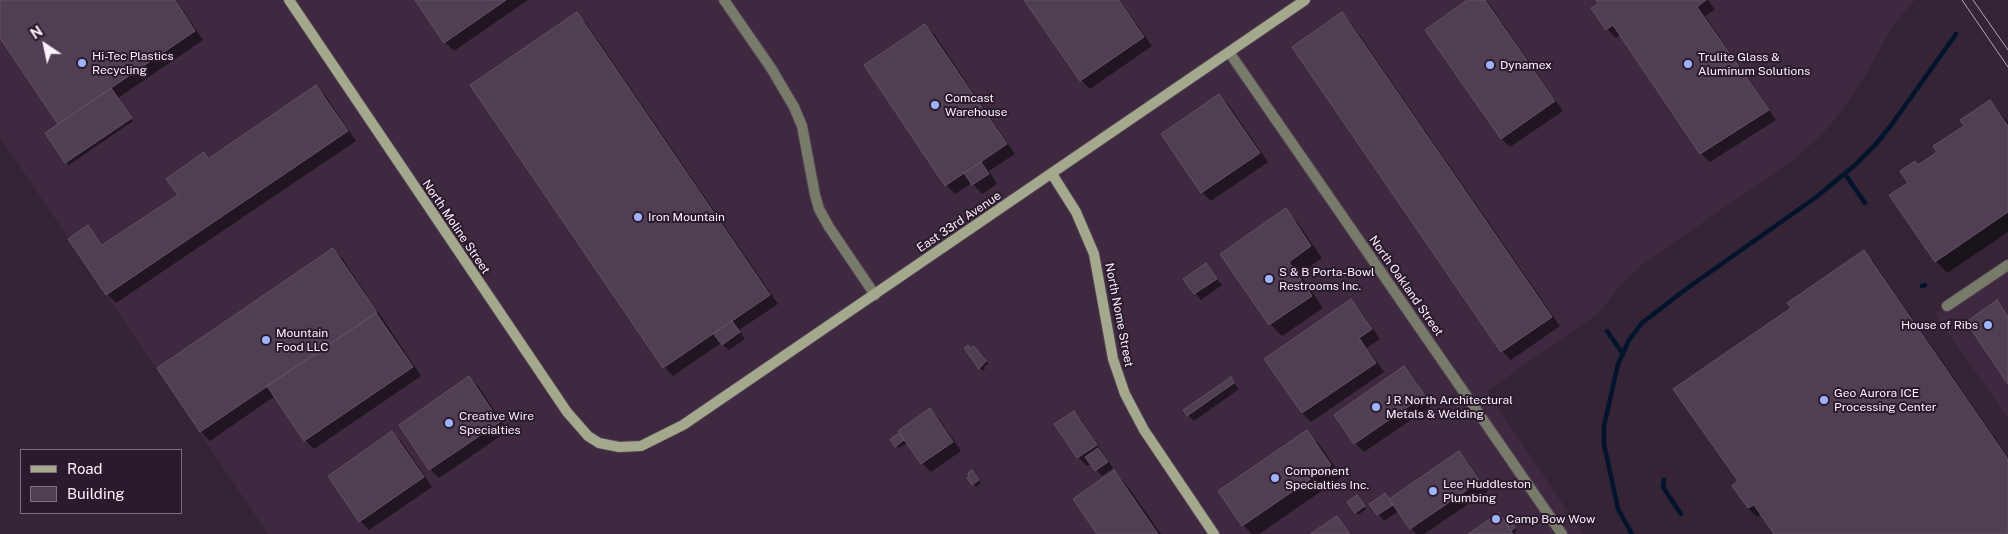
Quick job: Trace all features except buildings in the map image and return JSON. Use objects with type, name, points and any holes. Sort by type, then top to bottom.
[{"type":"street","name":"North Moline Street","points":[[289,0],[567,412],[588,436],[599,443],[619,447]]},
{"type":"street","points":[[724,0],[771,68],[794,107],[803,132],[815,195],[821,214],[874,294]]},
{"type":"street","name":"East 33rd Avenue","points":[[619,447],[642,446],[676,429],[1305,0]]},
{"type":"street","name":"North Oakland Street","points":[[1229,52],[1562,534]]},
{"type":"street","name":"North Nome Street","points":[[1052,174],[1076,212],[1094,254],[1112,359],[1125,394],[1144,430],[1214,534]]},
{"type":"street","points":[[1947,306],[2008,265]]},
{"type":"shaded area","points":[[0,0],[1915,0],[1893,25],[1851,97],[1833,122],[1815,141],[1793,160],[1643,264],[1618,288],[1599,313],[1487,391],[1583,534],[268,534],[0,137]]},
{"type":"shaded area","points":[[2008,265],[2008,418],[1935,314]]},
{"type":"waterway","points":[[1632,534],[1618,509],[1604,444],[1604,426],[1618,364],[1629,340],[1642,323],[1686,289],[1815,198],[1855,165],[1876,144],[1892,124],[1956,34]]},
{"type":"waterway","points":[[1845,174],[1865,203]]},
{"type":"waterway","points":[[1607,331],[1623,354]]},
{"type":"waterway","points":[[1664,480],[1663,487],[1681,514]]},
{"type":"tram line","points":[[1962,0],[2008,67]]},
{"type":"tram line","points":[[1973,0],[2008,50]]},
{"type":"place","name":"Hi-Tec Plastics Recycling","points":[[82,63]]},
{"type":"place","name":"Trulite Glass & Aluminum Solutions","points":[[1688,64]]},
{"type":"place","name":"Dynamex","points":[[1490,65]]},
{"type":"place","name":"Comcast Warehouse","points":[[935,105]]},
{"type":"place","name":"Iron Mountain","points":[[638,217]]},
{"type":"place","name":"S & B Porta-Bowl Restrooms Inc.","points":[[1269,279]]},
{"type":"place","name":"House of Ribs","points":[[1988,325]]},
{"type":"place","name":"Mountain Food LLC","points":[[266,340]]},
{"type":"place","name":"Geo Aurora ICE Processing Center","points":[[1824,400]]},
{"type":"place","name":"J R North Architectural Metals & Welding","points":[[1376,407]]},
{"type":"place","name":"Creative Wire Specialties","points":[[449,423]]},
{"type":"place","name":"Component Specialties Inc.","points":[[1275,478]]},
{"type":"place","name":"Lee Huddleston Plumbing","points":[[1433,491]]},
{"type":"place","name":"Camp Bow Wow","points":[[1496,519]]}]
